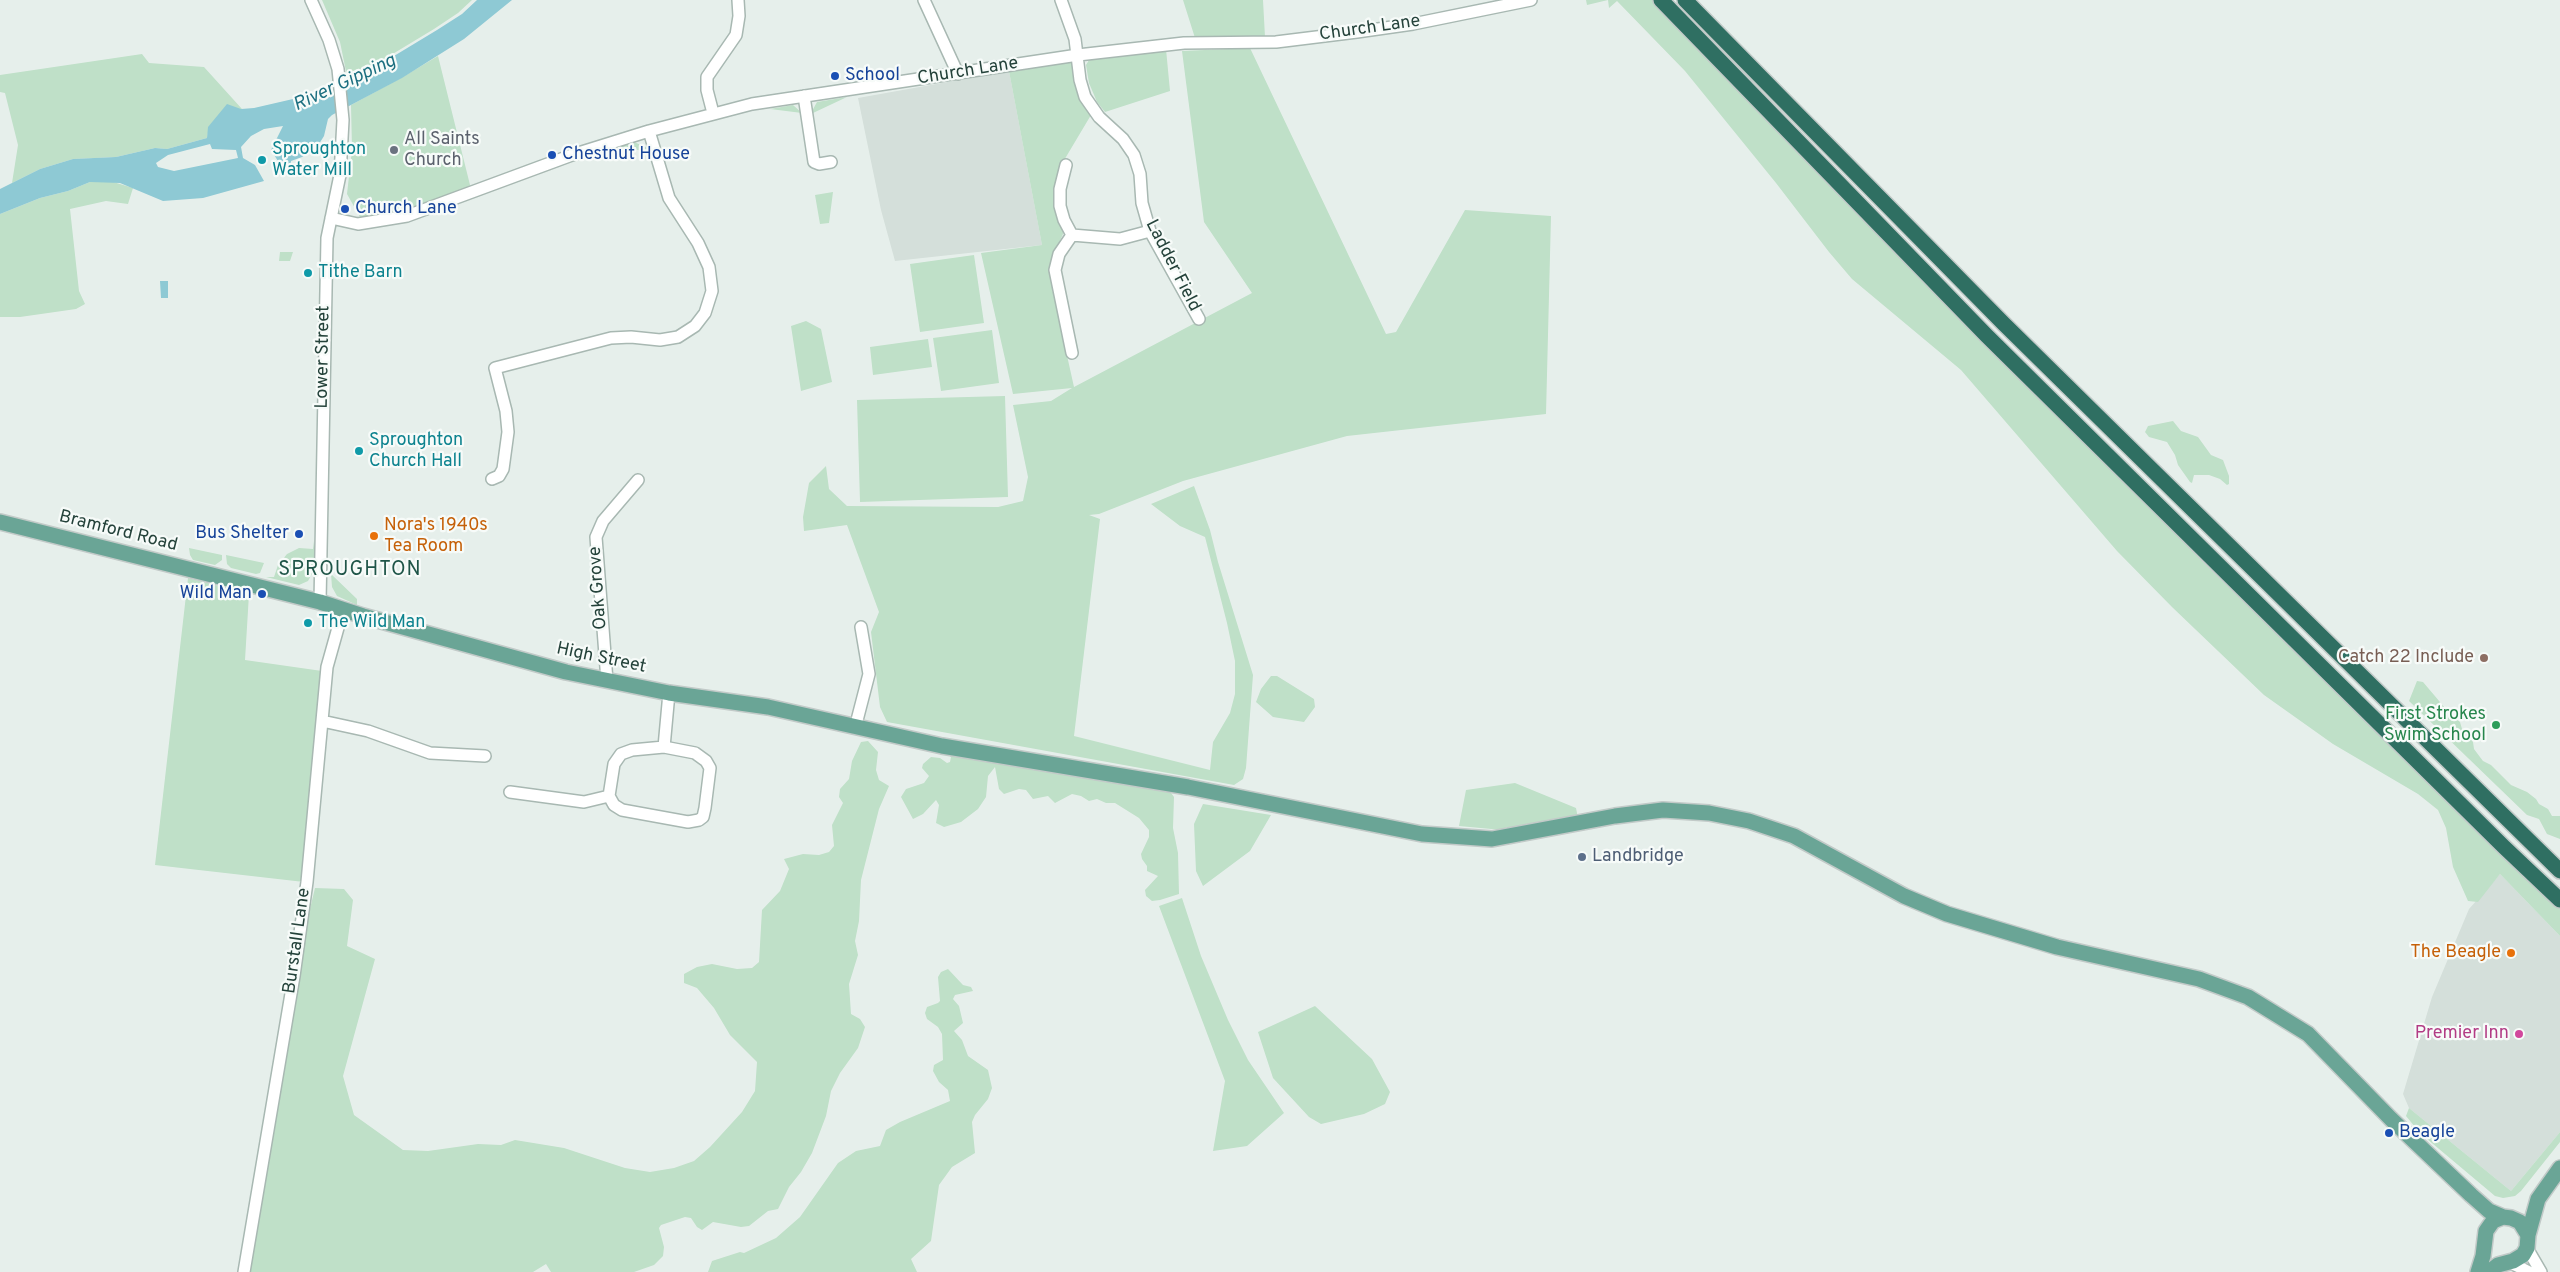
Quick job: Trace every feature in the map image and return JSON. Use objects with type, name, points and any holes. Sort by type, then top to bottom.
[{"type":"highway","points":[[1661,0],[1987,336],[2504,847],[2560,900]]},
{"type":"highway","points":[[1685,0],[2004,324],[2560,871]]},
{"type":"main road","name":"Bramford Road","points":[[0,522],[320,602],[343,610]]},
{"type":"main road","name":"High Street","points":[[343,610],[538,665],[607,681],[669,693],[768,707],[942,746],[1188,787],[1422,834],[1492,839],[1615,816],[1663,810],[1709,813],[1749,821],[1794,836],[1904,896],[1947,914],[2057,948],[2199,978],[2248,997],[2308,1034],[2390,1119],[2471,1195],[2489,1211],[2507,1218]]},
{"type":"main road","points":[[2478,1272],[2485,1241],[2493,1221],[2507,1218],[2538,1198],[2560,1168]]},
{"type":"main road","points":[[2471,1195],[2485,1241],[2493,1258],[2506,1262]]},
{"type":"main road","points":[[2490,1272],[2506,1262],[2520,1258],[2528,1241],[2538,1198]]},
{"type":"main road","points":[[2507,1218],[2520,1222],[2528,1241]]},
{"type":"street","name":"Lower Street","points":[[311,0],[329,40],[340,79],[343,120],[340,175],[327,238],[320,602]]},
{"type":"street","points":[[713,113],[706,77],[736,35],[739,16],[738,0]]},
{"type":"street","points":[[924,0],[958,74]]},
{"type":"street","name":"Ladder Field","points":[[1061,0],[1070,22],[1078,55],[1080,80],[1088,103],[1128,146],[1137,161],[1142,203],[1150,230],[1199,319]]},
{"type":"street","name":"Church Lane","points":[[331,218],[358,224],[407,216],[572,155],[649,131],[713,113],[804,96],[1078,55],[1184,43],[1285,41],[1413,24],[1531,0]]},
{"type":"street","points":[[804,96],[814,162],[819,164],[831,162]]},
{"type":"street","points":[[492,479],[499,476],[504,469],[508,432],[494,368],[611,338],[631,337],[660,340],[678,337],[689,331],[701,319],[708,306],[712,291],[709,267],[698,243],[669,198],[649,131]]},
{"type":"street","points":[[1066,165],[1060,188],[1060,206],[1072,235]]},
{"type":"street","points":[[1072,235],[1120,239],[1150,230]]},
{"type":"street","points":[[1072,235],[1059,254],[1055,270],[1072,353]]},
{"type":"street","name":"Oak Grove","points":[[607,681],[596,537],[603,522],[638,480]]},
{"type":"street","name":"Burstall Lane","points":[[244,1272],[294,976],[307,882],[330,651],[343,610]]},
{"type":"street","points":[[855,728],[869,674],[861,627]]},
{"type":"street","points":[[664,747],[669,693]]},
{"type":"street","points":[[322,721],[368,731],[430,753],[485,756]]},
{"type":"street","points":[[664,747],[695,753],[706,761],[710,768],[703,817],[699,820],[688,822],[622,810],[614,805],[609,796],[614,764],[620,754],[632,750],[664,747]]},
{"type":"street","points":[[510,792],[584,802],[609,796]]},
{"type":"street","points":[[2528,1241],[2541,1272]]},
{"type":"street","points":[[2506,1262],[2529,1272]]},
{"type":"shaded area","points":[[1009,71],[1042,245],[895,261],[881,210],[858,98]]},
{"type":"shaded area","points":[[2500,874],[2560,936],[2560,1132],[2511,1191],[2409,1108],[2403,1094],[2432,997],[2469,909]]},
{"type":"green space","points":[[322,0],[472,0],[458,13],[434,29],[348,81],[340,42]]},
{"type":"green space","points":[[1183,0],[1263,0],[1265,37],[1195,38]]},
{"type":"green space","points":[[1586,0],[1608,0],[1587,5]]},
{"type":"green space","points":[[1608,0],[1652,0],[2205,564],[2445,799],[2560,908],[2560,936],[2500,874],[2478,902],[2468,901],[2453,867],[2446,828],[2438,810],[2418,794],[2333,744],[2264,695],[2172,607],[2117,551],[1961,370],[1852,279],[1685,71],[1617,1],[1609,8]]},
{"type":"green space","points":[[1250,48],[1386,334],[1396,332],[1465,210],[1551,216],[1546,414],[1347,436],[1183,481],[1099,514],[1089,515],[1100,519],[1074,736],[1210,770],[1213,742],[1230,713],[1235,694],[1235,661],[1227,623],[1205,537],[1180,526],[1151,504],[1194,486],[1210,530],[1253,675],[1246,768],[1243,779],[1234,785],[887,722],[880,707],[871,632],[879,612],[847,525],[804,531],[803,517],[809,483],[826,466],[829,489],[847,506],[998,507],[1023,501],[1028,477],[1013,405],[1051,401],[1072,388],[1013,394],[981,253],[1042,245],[1009,71],[1071,62],[1091,115],[1063,162],[1063,234],[1051,260],[1050,269],[1052,288],[1074,387],[1252,293],[1204,222],[1182,51]]},
{"type":"green space","points":[[1166,49],[1170,91],[1105,112],[1097,102],[1089,83],[1086,65],[1089,60]]},
{"type":"green space","points":[[142,54],[149,63],[204,67],[242,109],[217,118],[209,127],[207,138],[167,149],[155,148],[116,157],[73,159],[40,169],[12,183],[18,145],[5,93],[0,92],[0,75]]},
{"type":"green space","points":[[438,56],[470,185],[469,188],[396,215],[366,219],[360,217],[347,194],[352,149],[351,105]]},
{"type":"green space","points":[[847,97],[813,113],[811,113],[817,102]]},
{"type":"green space","points":[[793,105],[802,113],[770,109]]},
{"type":"green space","points":[[634,142],[646,147],[649,152],[616,146]]},
{"type":"green space","points":[[110,181],[133,188],[128,204],[106,201],[70,209],[79,291],[85,304],[76,309],[20,317],[0,317],[0,214],[40,198],[68,191],[90,182]]},
{"type":"green space","points":[[833,192],[829,223],[820,224],[815,195]]},
{"type":"green space","points":[[280,252],[293,252],[290,261],[279,261]]},
{"type":"green space","points":[[974,255],[984,323],[920,332],[910,264]]},
{"type":"green space","points":[[806,321],[821,329],[832,382],[801,391],[791,326]]},
{"type":"green space","points":[[992,330],[999,383],[941,391],[933,338]]},
{"type":"green space","points":[[928,339],[932,367],[873,375],[870,347]]},
{"type":"green space","points":[[1005,396],[1008,497],[860,502],[857,400]]},
{"type":"green space","points":[[2173,421],[2181,431],[2198,437],[2211,455],[2223,460],[2229,476],[2229,484],[2227,485],[2220,479],[2209,475],[2194,475],[2192,483],[2190,482],[2178,465],[2175,455],[2167,442],[2149,437],[2145,432],[2148,426]]},
{"type":"green space","points":[[314,541],[314,570],[308,581],[299,585],[266,577],[274,577],[278,565],[287,554],[299,548],[313,549]]},
{"type":"green space","points":[[189,548],[222,555],[222,560],[215,565],[193,560]]},
{"type":"green space","points":[[226,555],[264,563],[260,573],[256,574],[231,568],[227,564]]},
{"type":"green space","points":[[331,574],[357,599],[357,605],[337,596],[332,587]]},
{"type":"green space","points":[[188,578],[249,594],[245,660],[322,671],[304,882],[155,865]]},
{"type":"green space","points":[[1271,676],[1277,676],[1314,699],[1315,707],[1304,722],[1273,717],[1256,702],[1261,689]]},
{"type":"green space","points":[[2417,681],[2423,682],[2451,715],[2460,722],[2462,729],[2473,742],[2474,749],[2483,761],[2491,765],[2511,785],[2527,792],[2536,799],[2539,804],[2548,809],[2552,816],[2560,816],[2560,839],[2547,834],[2539,819],[2527,815],[2409,701]]},
{"type":"green space","points":[[868,741],[878,752],[876,770],[879,780],[889,786],[879,809],[861,880],[859,921],[855,941],[858,955],[849,984],[851,1014],[860,1019],[865,1027],[858,1048],[840,1073],[831,1091],[826,1116],[812,1153],[801,1172],[789,1187],[778,1209],[768,1211],[749,1226],[741,1227],[713,1222],[702,1230],[697,1227],[691,1218],[685,1217],[661,1225],[659,1228],[664,1247],[663,1256],[654,1265],[634,1272],[551,1272],[546,1264],[533,1272],[244,1272],[294,976],[315,888],[344,889],[353,900],[347,946],[375,959],[343,1076],[354,1115],[403,1150],[428,1151],[478,1144],[501,1145],[515,1140],[564,1148],[625,1168],[650,1172],[674,1168],[694,1161],[710,1147],[742,1112],[755,1091],[757,1062],[730,1035],[714,1008],[697,988],[684,983],[684,974],[697,967],[712,964],[737,969],[752,968],[759,962],[762,910],[780,891],[789,869],[784,859],[803,854],[819,855],[829,852],[834,846],[832,825],[843,803],[839,797],[840,789],[849,779],[852,761],[861,742]]},
{"type":"green space","points":[[946,753],[1169,790],[1174,797],[1173,828],[1178,853],[1179,894],[1152,901],[1146,896],[1145,890],[1158,876],[1147,871],[1147,866],[1142,859],[1141,854],[1149,837],[1149,830],[1139,818],[1115,803],[1106,803],[1097,799],[1089,801],[1081,796],[1072,794],[1055,803],[1048,796],[1033,799],[1026,790],[1019,789],[1004,794],[999,789],[995,767],[988,776],[986,797],[978,809],[961,822],[944,827],[936,823],[939,805],[936,800],[923,814],[913,819],[901,797],[906,789],[924,783],[929,776],[922,768],[923,764],[931,757],[940,758],[947,763],[950,762],[951,757]]},
{"type":"green space","points":[[1515,783],[1576,808],[1578,818],[1510,830],[1507,827],[1502,830],[1459,826],[1466,790]]},
{"type":"green space","points":[[1203,804],[1271,815],[1250,851],[1203,886],[1196,871],[1194,824]]},
{"type":"green space","points":[[1182,898],[1201,956],[1228,1020],[1248,1060],[1284,1113],[1247,1146],[1213,1151],[1225,1081],[1159,906]]},
{"type":"green space","points":[[948,969],[963,985],[971,987],[973,991],[955,995],[953,999],[959,1006],[963,1023],[954,1031],[962,1040],[968,1056],[988,1070],[992,1088],[988,1099],[975,1115],[972,1122],[975,1153],[952,1167],[939,1185],[931,1241],[911,1259],[917,1272],[708,1272],[712,1261],[740,1252],[744,1253],[776,1238],[800,1217],[838,1163],[856,1151],[880,1146],[886,1130],[900,1122],[950,1101],[948,1090],[939,1082],[933,1071],[934,1065],[943,1060],[942,1034],[938,1027],[927,1019],[925,1013],[927,1007],[940,1001],[938,977],[941,972]]},
{"type":"green space","points":[[1315,1006],[1372,1059],[1390,1092],[1385,1104],[1364,1114],[1321,1124],[1309,1117],[1273,1078],[1258,1032]]},
{"type":"green space","points":[[2409,1108],[2511,1191],[2560,1132],[2560,1142],[2521,1191],[2515,1196],[2503,1198],[2495,1196],[2420,1133],[2406,1116]]},
{"type":"water","points":[[477,0],[512,0],[464,39],[402,78],[332,115],[328,119],[324,136],[319,144],[302,157],[291,161],[290,169],[283,169],[271,150],[283,126],[264,129],[251,136],[241,147],[243,158],[255,165],[264,181],[203,198],[163,201],[120,183],[90,182],[68,191],[40,198],[0,214],[0,189],[40,169],[73,159],[116,157],[155,148],[167,149],[207,138],[208,127],[227,104],[241,109],[254,108],[332,90],[351,82],[462,14]],"holes":[[[210,144],[212,149],[236,150],[238,158],[174,171],[158,167],[156,163],[168,155]]]},
{"type":"water","points":[[160,281],[168,281],[168,298],[161,298]]},
{"type":"place","name":"School","points":[[835,76]]},
{"type":"place","name":"All Saints Church","points":[[394,150]]},
{"type":"place","name":"Chestnut House","points":[[552,155]]},
{"type":"place","name":"Sproughton Water Mill","points":[[262,160]]},
{"type":"place","name":"Church Lane","points":[[345,209]]},
{"type":"place","name":"Tithe Barn","points":[[308,273]]},
{"type":"place","name":"Sproughton Church Hall","points":[[359,451]]},
{"type":"place","name":"Bus Shelter","points":[[299,534]]},
{"type":"place","name":"Nora's 1940s Tea Room","points":[[374,536]]},
{"type":"place","name":"Wild Man","points":[[262,594]]},
{"type":"place","name":"The Wild Man","points":[[308,623]]},
{"type":"place","name":"Catch 22 Include","points":[[2484,658]]},
{"type":"place","name":"First Strokes Swim School","points":[[2496,725]]},
{"type":"place","name":"Landbridge","points":[[1582,857]]},
{"type":"place","name":"The Beagle","points":[[2511,953]]},
{"type":"place","name":"Premier Inn","points":[[2519,1034]]},
{"type":"place","name":"Beagle","points":[[2389,1133]]},
{"type":"district","name":"SPROUGHTON","points":[[350,571]]},
{"type":"water label","name":"River Gipping","points":[[345,84]]}]
